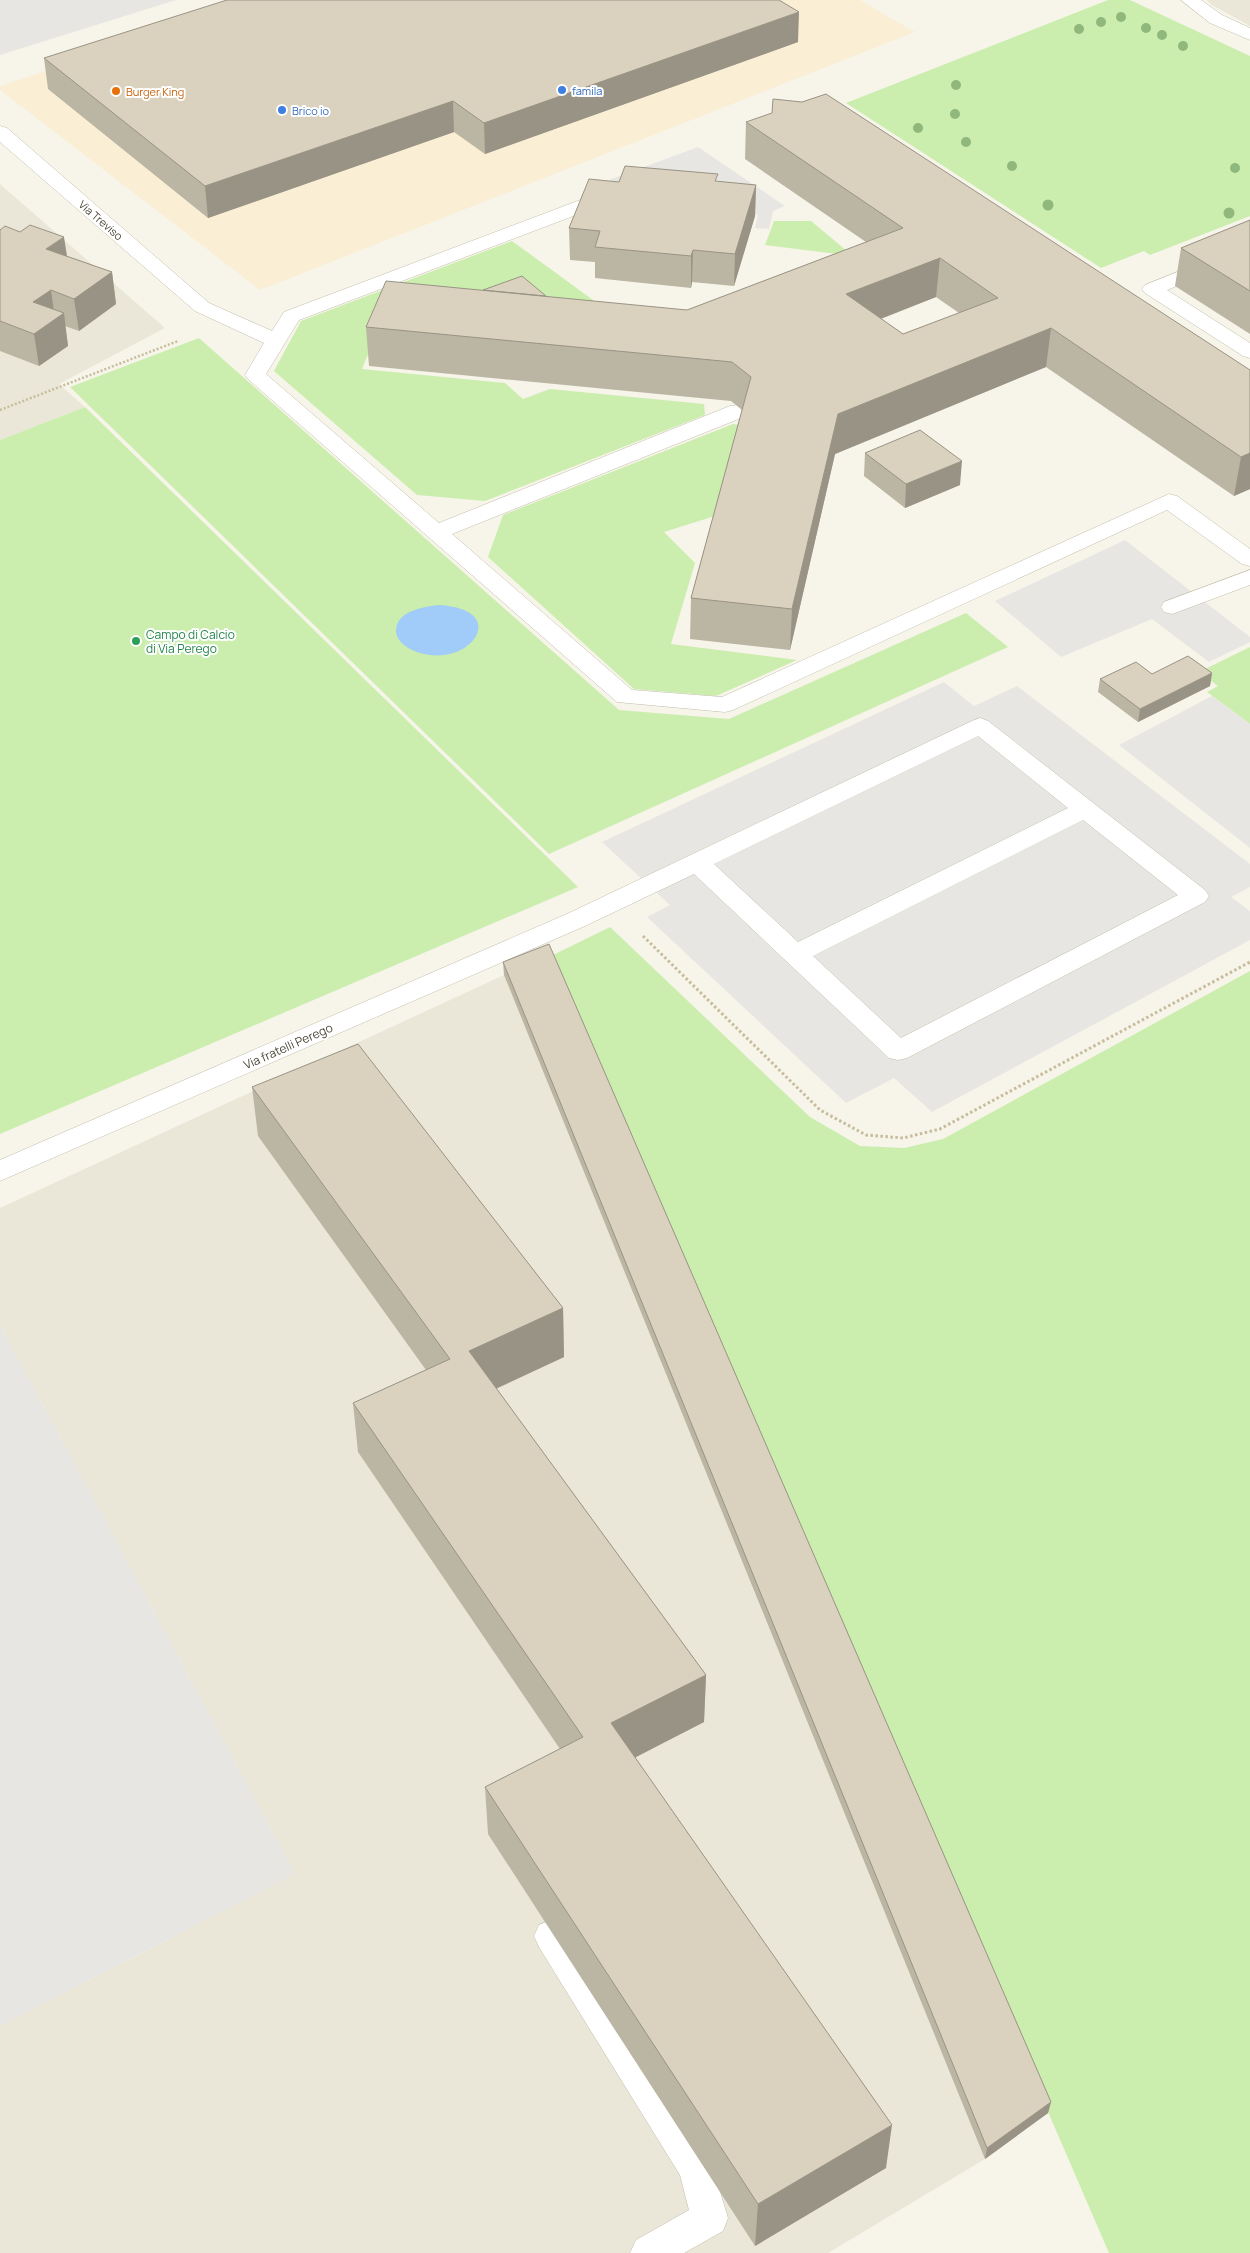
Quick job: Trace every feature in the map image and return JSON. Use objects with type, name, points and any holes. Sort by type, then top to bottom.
[{"type":"street","points":[[1190,0],[1216,18],[1250,35]]},
{"type":"street","name":"Via Treviso","points":[[0,132],[202,307],[276,340]]},
{"type":"street","points":[[623,190],[291,316],[254,375],[625,697],[724,705],[1169,501],[1250,559]]},
{"type":"street","points":[[1250,249],[1152,289],[1250,352]]},
{"type":"street","points":[[435,533],[738,411]]},
{"type":"street","points":[[1172,607],[1250,577]]},
{"type":"street","name":"Via fratelli Perego","points":[[0,1172],[576,920],[980,726],[1085,809]]},
{"type":"street","points":[[697,862],[898,1051],[1196,896],[1085,809],[795,954]]},
{"type":"street","points":[[551,1936],[696,2168],[710,2218],[649,2253]]},
{"type":"path","points":[[0,410],[179,341]]},
{"type":"shaded area","points":[[0,0],[176,0],[0,55]]},
{"type":"shaded area","points":[[261,0],[860,0],[915,32],[260,290],[0,90],[0,86]]},
{"type":"shaded area","points":[[1207,0],[1250,0],[1250,26],[1212,5]]},
{"type":"shaded area","points":[[698,147],[785,206],[773,211],[769,229],[755,228],[758,215],[721,211],[629,195],[609,180]]},
{"type":"shaded area","points":[[0,184],[165,328],[59,384],[85,407],[0,440]]},
{"type":"shaded area","points":[[1125,540],[1250,637],[1250,642],[1209,662],[1152,619],[1061,657],[995,601]]},
{"type":"shaded area","points":[[944,682],[974,706],[1017,686],[1250,864],[1250,887],[1231,897],[1250,911],[1250,940],[932,1112],[894,1078],[846,1103],[647,917],[670,905],[602,842]]},
{"type":"shaded area","points":[[1212,696],[1250,724],[1250,848],[1119,745]]},
{"type":"shaded area","points":[[549,957],[1048,2113],[985,2159],[828,2253],[0,2253],[0,2026],[295,1874],[0,1325],[0,1208],[504,975]]},
{"type":"shaded area","points":[[0,1325],[295,1874],[0,2026]]},
{"type":"green space","points":[[1108,0],[1130,0],[1250,56],[1250,216],[1150,255],[1144,251],[1101,268],[846,103]]},
{"type":"green space","points":[[774,221],[811,221],[853,256],[765,245]]},
{"type":"green space","points":[[512,241],[626,324],[383,318],[362,369],[505,383],[523,399],[550,389],[704,404],[705,415],[485,501],[417,495],[274,371],[301,321]]},
{"type":"green space","points":[[199,338],[619,710],[729,719],[966,613],[1008,647],[549,854],[70,387]]},
{"type":"green space","name":"Campo di Calcio di Via Perego","points":[[85,407],[578,887],[0,1134],[0,440]]},
{"type":"green space","points":[[733,424],[741,425],[718,515],[664,532],[695,563],[671,644],[797,660],[716,696],[634,689],[488,557],[503,515]]},
{"type":"green space","points":[[1250,647],[1250,724],[1207,692],[1218,686],[1199,672]]},
{"type":"green space","points":[[610,927],[810,1117],[860,1146],[904,1148],[943,1139],[1250,971],[1250,2253],[1109,2253],[549,957]]},
{"type":"water","points":[[438,605],[462,609],[475,617],[478,628],[474,639],[464,648],[449,654],[430,655],[410,649],[403,644],[397,637],[396,631],[400,619],[411,611]]},
{"type":"building","points":[[227,0],[779,0],[799,12],[484,123],[453,101],[205,186],[44,58]]},
{"type":"building","points":[[826,94],[1250,370],[1250,453],[1241,457],[1051,328],[838,414],[792,609],[691,598],[751,377],[732,362],[366,327],[386,281],[687,310],[903,228],[746,122],[772,113],[773,99],[802,102]],"holes":[[[940,258],[998,298],[903,334],[846,294]]]},
{"type":"building","points":[[625,166],[718,174],[715,181],[756,185],[735,254],[693,250],[691,256],[595,247],[600,231],[569,228],[589,179],[619,182]]},
{"type":"building","points":[[1250,220],[1250,291],[1181,248]]},
{"type":"building","points":[[30,225],[64,237],[46,249],[112,272],[74,299],[51,290],[33,302],[64,313],[34,334],[0,321],[0,230],[5,226],[20,232]]},
{"type":"building","points":[[522,276],[546,296],[483,290]]},
{"type":"building","points":[[920,430],[962,461],[906,484],[865,453]]},
{"type":"building","points":[[1188,656],[1212,673],[1140,709],[1100,679],[1136,662],[1152,674]]},
{"type":"building","points":[[549,944],[1051,2102],[987,2148],[503,962]]},
{"type":"building","points":[[358,1044],[563,1308],[469,1351],[706,1675],[611,1723],[892,2125],[758,2204],[485,1787],[583,1737],[353,1403],[450,1359],[252,1087]]},
{"type":"place","name":"famila","points":[[562,90]]},
{"type":"place","name":"Burger King","points":[[116,91]]},
{"type":"place","name":"Brico io","points":[[282,110]]},
{"type":"place","name":"Campo di Calcio di Via Perego","points":[[136,641]]}]
